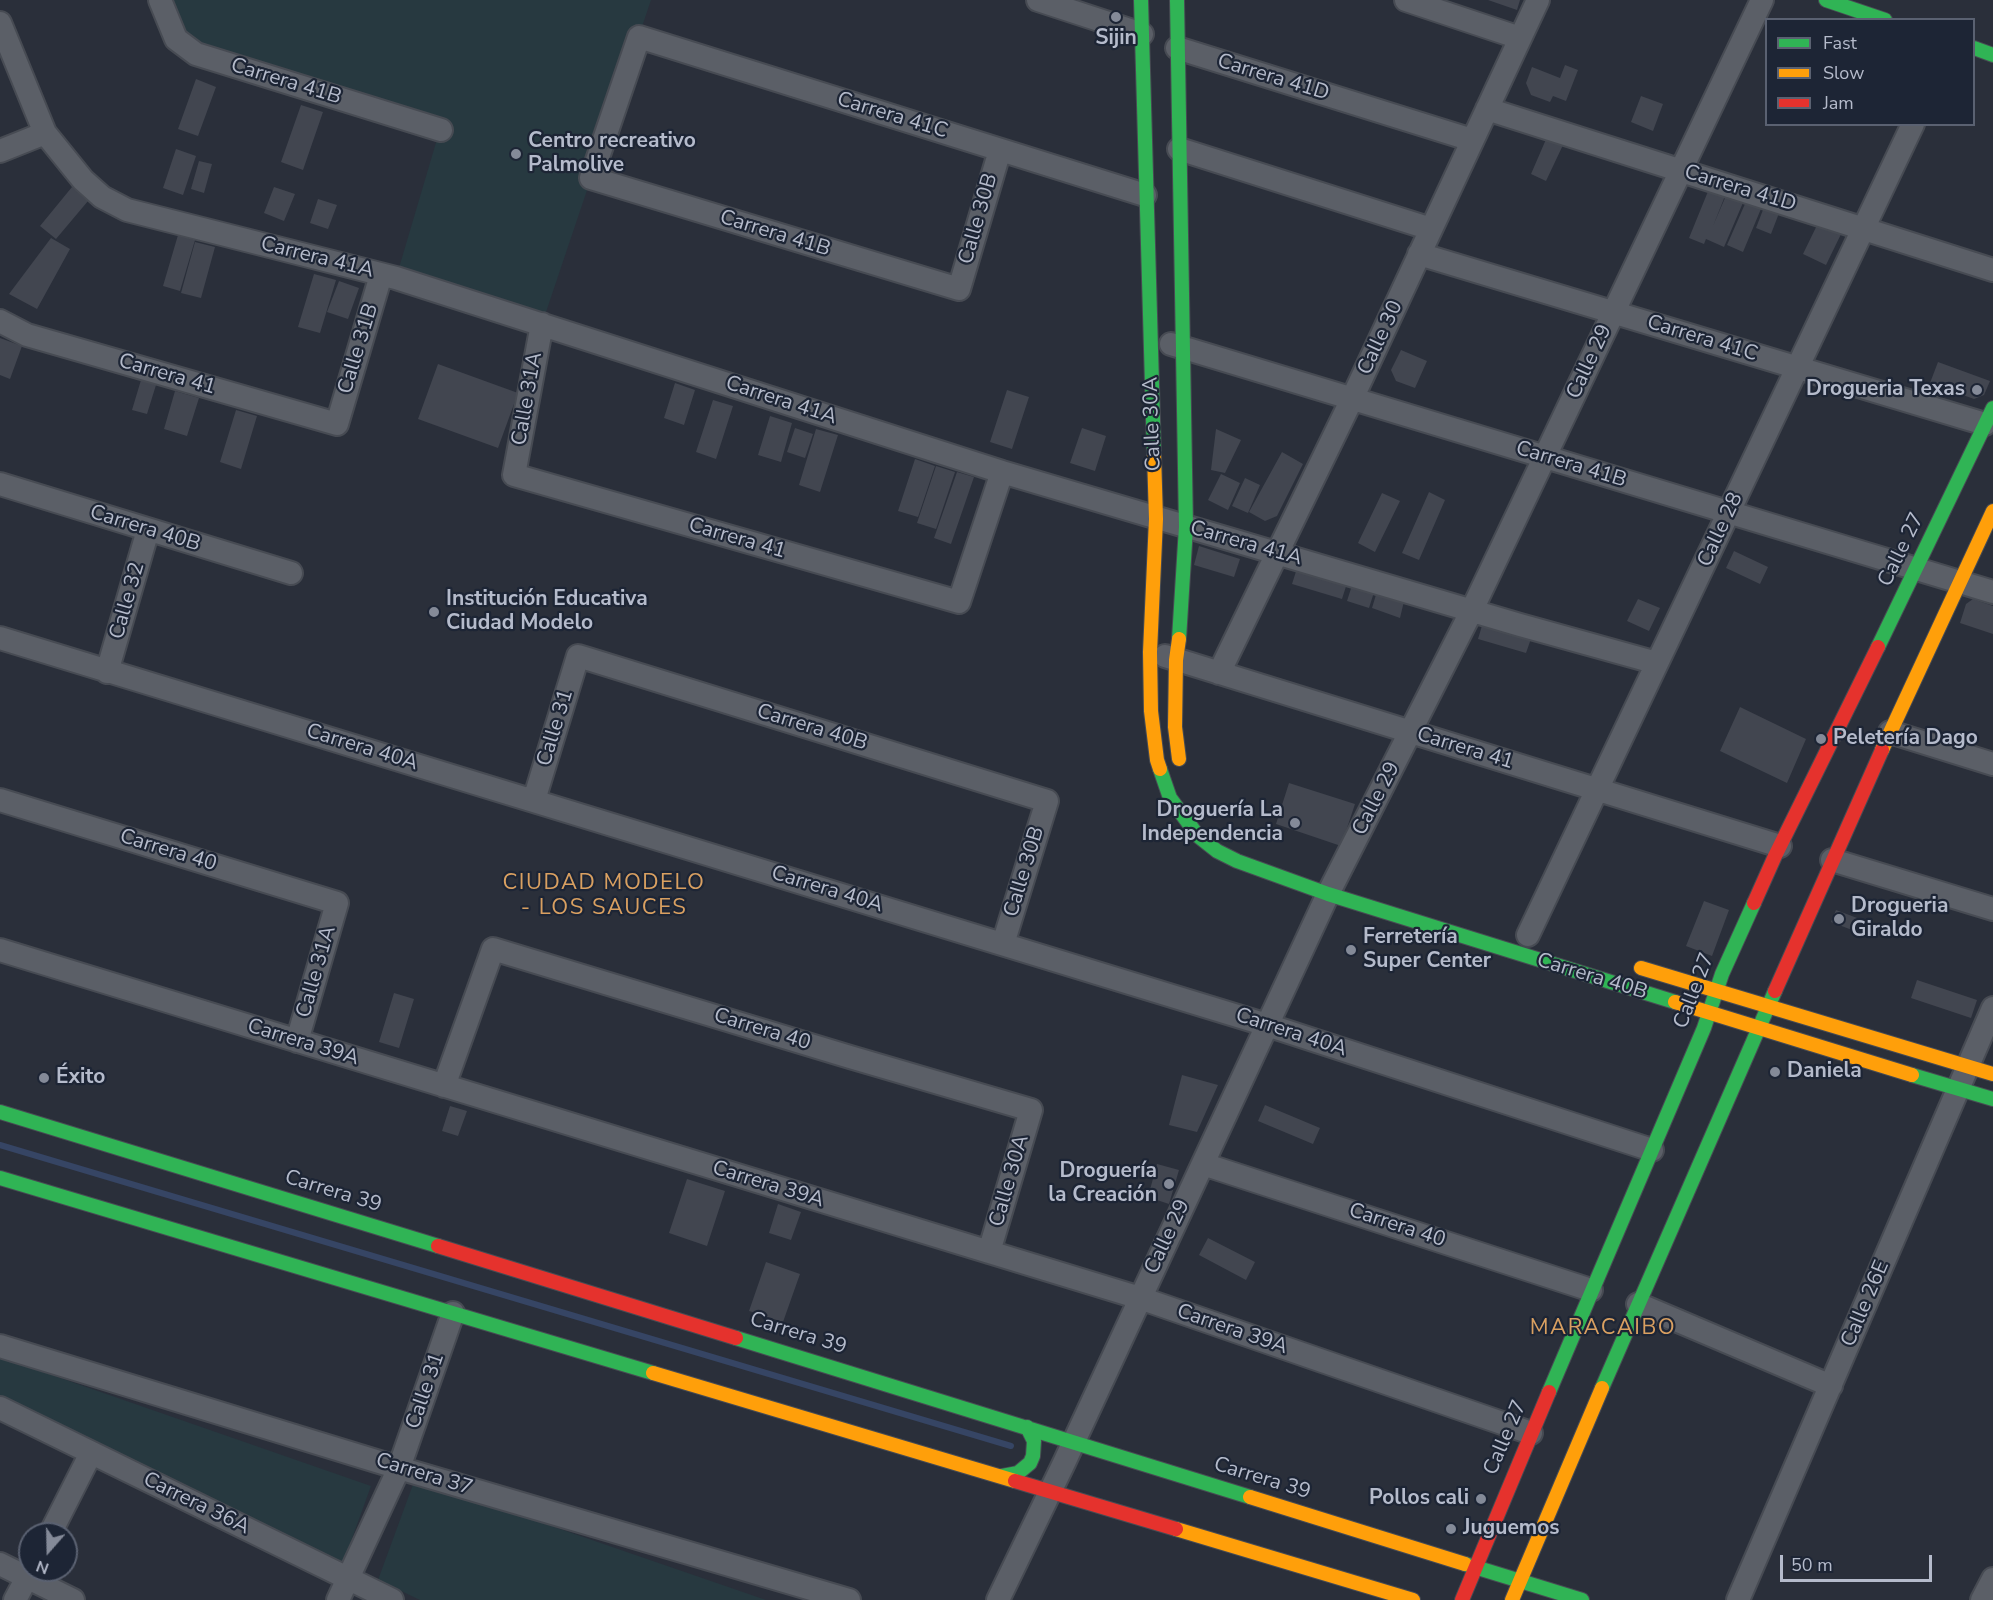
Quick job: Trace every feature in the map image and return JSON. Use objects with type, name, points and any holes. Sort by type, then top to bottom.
[{"type":"main road","name":"Calle 30A","points":[[1142,0],[1145,195],[1156,519],[1150,652],[1151,711],[1157,760],[1170,798],[1198,836]]},
{"type":"main road","name":"Calle 30A","points":[[1177,0],[1186,527],[1176,660],[1175,728],[1179,763],[1184,774]]},
{"type":"main road","points":[[1826,0],[1879,18]]},
{"type":"main road","points":[[1975,48],[1993,55]]},
{"type":"main road","name":"Calle 27","points":[[1462,1600],[1709,1013],[1722,974],[1780,846],[1917,569],[1989,416]]},
{"type":"main road","points":[[1512,1600],[1638,1304],[1832,860],[1993,511]]},
{"type":"main road","name":"Carrera 40B","points":[[1198,836],[1217,851],[1238,861],[1335,882],[1709,1013],[1993,1099]]},
{"type":"main road","name":"Carrera 40B","points":[[1631,965],[1993,1074]]},
{"type":"main road","name":"Carrera 39","points":[[0,1112],[1582,1600]]},
{"type":"main road","points":[[0,1178],[1413,1600]]},
{"type":"main road","points":[[1002,1476],[1018,1473],[1030,1463],[1034,1441],[1027,1427]]},
{"type":"main road","points":[[1097,1467],[1112,1458],[1120,1457]]},
{"type":"main road","points":[[1092,1493],[1101,1508]]},
{"type":"street","name":"Carrera 41B","points":[[160,0],[176,39],[196,54],[441,130]]},
{"type":"street","points":[[1038,0],[1142,34]]},
{"type":"street","points":[[1406,0],[1520,38]]},
{"type":"street","name":"Calle 30","points":[[1219,673],[1352,399],[1538,0]]},
{"type":"street","name":"Calle 29","points":[[998,1600],[1335,882],[1472,610],[1762,0]]},
{"type":"street","name":"Carrera 41A","points":[[0,23],[45,133],[83,180],[102,197],[127,210],[381,275],[1156,519],[1657,663]]},
{"type":"street","name":"Carrera 41C","points":[[591,178],[639,37],[1145,195]]},
{"type":"street","name":"Carrera 41D","points":[[1177,48],[1472,140]]},
{"type":"street","name":"Carrera 41D","points":[[1487,109],[1993,270]]},
{"type":"street","name":"Calle 28","points":[[1528,935],[1912,126]]},
{"type":"street","points":[[0,151],[45,133]]},
{"type":"street","points":[[1179,149],[1431,229]]},
{"type":"street","name":"Calle 30B","points":[[959,289],[1000,150]]},
{"type":"street","name":"Carrera 41B","points":[[591,178],[959,289]]},
{"type":"street","name":"Carrera 41C","points":[[1419,254],[1797,368],[1989,416]]},
{"type":"street","name":"Calle 31B","points":[[337,424],[381,275]]},
{"type":"street","name":"Carrera 41","points":[[0,321],[27,335],[337,424]]},
{"type":"street","name":"Calle 31A","points":[[514,475],[542,324]]},
{"type":"street","name":"Carrera 41B","points":[[1150,338],[1993,592]]},
{"type":"street","name":"Carrera 41","points":[[514,475],[959,602],[1002,472]]},
{"type":"street","name":"Carrera 40B","points":[[0,484],[291,573]]},
{"type":"street","name":"Calle 32","points":[[108,672],[148,530]]},
{"type":"street","name":"Carrera 40A","points":[[0,638],[1267,1025],[1652,1150]]},
{"type":"street","name":"Carrera 41","points":[[1150,652],[1780,846]]},
{"type":"street","name":"Carrera 40B","points":[[578,656],[1047,801]]},
{"type":"street","name":"Calle 31","points":[[534,800],[578,656]]},
{"type":"street","points":[[1890,732],[1993,764]]},
{"type":"street","name":"Carrera 40","points":[[0,800],[337,903]]},
{"type":"street","name":"Calle 30B","points":[[1003,944],[1047,801]]},
{"type":"street","points":[[1832,860],[1993,909]]},
{"type":"street","name":"Calle 31A","points":[[297,1041],[337,903]]},
{"type":"street","name":"Carrera 40","points":[[444,1086],[493,949],[1031,1110]]},
{"type":"street","name":"Carrera 39A","points":[[0,950],[1140,1298],[1531,1433]]},
{"type":"street","name":"Calle 26E","points":[[1738,1600],[1993,1008]]},
{"type":"street","name":"Calle 30A","points":[[989,1252],[1031,1110]]},
{"type":"street","name":"Carrera 40","points":[[1203,1164],[1591,1290]]},
{"type":"street","points":[[1638,1304],[1831,1386]]},
{"type":"street","name":"Calle 31","points":[[338,1600],[399,1468],[453,1313]]},
{"type":"street","name":"Carrera 37","points":[[0,1346],[399,1468],[849,1600]]},
{"type":"street","name":"Carrera 36A","points":[[0,1408],[392,1600]]},
{"type":"street","points":[[56,1522],[91,1453]]},
{"type":"street","points":[[0,1564],[18,1570]]},
{"type":"street","points":[[1982,1600],[1993,1579]]},
{"type":"street","points":[[15,1600],[25,1582]]},
{"type":"street","points":[[42,1582],[72,1600]]},
{"type":"shaded area","name":"Centro recreativo Palmolive","points":[[160,0],[651,0],[542,324],[396,278],[440,129],[196,54]]},
{"type":"shaded area","points":[[0,1357],[371,1486],[342,1566],[0,1399]]},
{"type":"shaded area","points":[[415,1479],[766,1600],[420,1600],[378,1580]]},
{"type":"building","points":[[1488,0],[1520,0],[1517,10]]},
{"type":"building","points":[[1565,65],[1578,70],[1566,101],[1553,96],[1550,102],[1531,95],[1526,83],[1532,67],[1560,78]]},
{"type":"building","points":[[196,79],[216,87],[198,136],[178,129]]},
{"type":"building","points":[[1641,96],[1663,104],[1653,131],[1631,122]]},
{"type":"building","points":[[301,105],[323,112],[303,170],[281,162]]},
{"type":"building","points":[[1547,137],[1563,145],[1546,181],[1531,174]]},
{"type":"building","points":[[176,149],[196,156],[183,195],[163,188]]},
{"type":"building","points":[[199,161],[212,164],[204,193],[191,189]]},
{"type":"building","points":[[1711,184],[1727,191],[1713,226],[1728,191],[1745,198],[1724,247],[1706,239],[1704,244],[1689,238]]},
{"type":"building","points":[[72,187],[88,201],[56,239],[40,226]]},
{"type":"building","points":[[274,187],[295,194],[284,221],[264,213]]},
{"type":"building","points":[[1748,197],[1763,204],[1743,252],[1727,245]]},
{"type":"building","points":[[318,199],[337,205],[328,229],[310,223]]},
{"type":"building","points":[[1766,202],[1781,208],[1771,234],[1756,228]]},
{"type":"building","points":[[1820,219],[1843,230],[1826,265],[1803,254]]},
{"type":"building","points":[[178,235],[195,240],[180,291],[163,286]]},
{"type":"building","points":[[51,238],[70,249],[37,309],[9,294]]},
{"type":"building","points":[[195,242],[215,247],[201,298],[181,293]]},
{"type":"building","points":[[314,274],[336,280],[320,333],[298,327]]},
{"type":"building","points":[[339,281],[359,288],[348,319],[327,312]]},
{"type":"building","points":[[0,338],[22,346],[10,379],[0,375]]},
{"type":"building","points":[[1401,350],[1427,361],[1415,388],[1396,381],[1391,370]]},
{"type":"building","points":[[1938,362],[1990,381],[1984,395],[1974,399],[1930,383]]},
{"type":"building","points":[[438,364],[518,393],[498,448],[418,419]]},
{"type":"building","points":[[141,380],[156,385],[147,414],[132,410]]},
{"type":"building","points":[[675,383],[695,390],[684,425],[664,418]]},
{"type":"building","points":[[1007,390],[1029,397],[1012,449],[990,442]]},
{"type":"building","points":[[175,391],[199,398],[187,436],[164,429]]},
{"type":"building","points":[[713,400],[733,406],[716,459],[696,452]]},
{"type":"building","points":[[236,410],[257,416],[241,469],[220,462]]},
{"type":"building","points":[[770,416],[792,423],[781,462],[758,455]]},
{"type":"building","points":[[795,428],[813,434],[805,458],[787,452]]},
{"type":"building","points":[[1082,428],[1106,436],[1095,471],[1070,463]]},
{"type":"building","points":[[816,429],[838,435],[820,492],[799,485]]},
{"type":"building","points":[[1216,429],[1241,440],[1225,473],[1211,470]]},
{"type":"building","points":[[1282,452],[1303,464],[1277,516],[1265,521],[1249,512]]},
{"type":"building","points":[[915,459],[935,466],[918,517],[898,511]]},
{"type":"building","points":[[936,466],[955,472],[936,529],[917,523]]},
{"type":"building","points":[[957,472],[974,477],[951,544],[934,538]]},
{"type":"building","points":[[1221,474],[1240,483],[1228,510],[1208,500]]},
{"type":"building","points":[[1245,478],[1260,485],[1248,513],[1232,506]]},
{"type":"building","points":[[1429,492],[1445,500],[1419,560],[1402,553]]},
{"type":"building","points":[[1382,493],[1400,501],[1375,552],[1358,543]]},
{"type":"building","points":[[1199,546],[1240,559],[1234,577],[1194,565]]},
{"type":"building","points":[[1734,551],[1768,567],[1760,584],[1726,568]]},
{"type":"building","points":[[1299,562],[1349,577],[1342,599],[1292,584]]},
{"type":"building","points":[[1354,579],[1376,586],[1369,608],[1347,601]]},
{"type":"building","points":[[1378,588],[1405,597],[1400,618],[1372,608]]},
{"type":"building","points":[[1638,599],[1660,608],[1649,631],[1627,621]]},
{"type":"building","points":[[1973,599],[1993,606],[1993,634],[1960,623],[1966,604]]},
{"type":"building","points":[[1484,619],[1533,633],[1526,653],[1478,639]]},
{"type":"building","points":[[1740,707],[1806,739],[1787,783],[1720,751]]},
{"type":"building","points":[[1289,783],[1355,804],[1341,846],[1276,824]]},
{"type":"building","points":[[1704,901],[1729,910],[1712,956],[1686,946]]},
{"type":"building","points":[[1836,910],[1865,921],[1860,933],[1831,922]]},
{"type":"building","points":[[1917,980],[1977,1000],[1971,1018],[1911,998]]},
{"type":"building","points":[[394,993],[414,999],[399,1048],[379,1042]]},
{"type":"building","points":[[1182,1075],[1218,1085],[1197,1132],[1169,1125]]},
{"type":"building","points":[[1265,1105],[1320,1128],[1313,1144],[1258,1121]]},
{"type":"building","points":[[450,1106],[467,1111],[458,1136],[442,1131]]},
{"type":"building","points":[[1157,1164],[1179,1170],[1169,1204],[1148,1197]]},
{"type":"building","points":[[687,1179],[725,1191],[707,1246],[669,1233]]},
{"type":"building","points":[[778,1204],[801,1212],[791,1240],[769,1233]]},
{"type":"building","points":[[1208,1238],[1255,1262],[1246,1280],[1199,1255]]},
{"type":"building","points":[[766,1262],[800,1274],[783,1322],[749,1311]]},
{"type":"waterway","points":[[0,1145],[1011,1446]]},
{"type":"traffic: fast","points":[[1141,0],[1154,454]]},
{"type":"traffic: fast","points":[[1177,0],[1186,527],[1179,639]]},
{"type":"traffic: fast","points":[[1826,0],[1879,18]]},
{"type":"traffic: fast","points":[[1975,48],[1993,55]]},
{"type":"traffic: fast","points":[[1878,647],[1993,408]]},
{"type":"traffic: fast","points":[[1160,769],[1170,798],[1198,836],[1217,851],[1237,861],[1328,894],[1675,1002]]},
{"type":"traffic: fast","points":[[1549,1392],[1704,1028],[1722,974],[1754,903]]},
{"type":"traffic: fast","points":[[1602,1388],[1775,991]]},
{"type":"traffic: fast","points":[[1912,1075],[1993,1099]]},
{"type":"traffic: fast","points":[[0,1112],[438,1246]]},
{"type":"traffic: fast","points":[[0,1178],[653,1373]]},
{"type":"traffic: fast","points":[[736,1338],[1250,1497]]},
{"type":"traffic: fast","points":[[1002,1476],[1018,1473],[1030,1463],[1034,1441],[1027,1427]]},
{"type":"traffic: fast","points":[[1465,1564],[1582,1600]]},
{"type":"traffic: slow","points":[[1154,454],[1156,519],[1150,652],[1151,711],[1160,769]]},
{"type":"traffic: slow","points":[[1882,750],[1993,511]]},
{"type":"traffic: slow","points":[[1179,639],[1176,660],[1175,727],[1179,759]]},
{"type":"traffic: slow","points":[[1641,968],[1993,1074]]},
{"type":"traffic: slow","points":[[1675,1002],[1912,1075]]},
{"type":"traffic: slow","points":[[653,1373],[1015,1481]]},
{"type":"traffic: slow","points":[[1512,1600],[1602,1388]]},
{"type":"traffic: slow","points":[[1250,1497],[1465,1564]]},
{"type":"traffic: slow","points":[[1176,1529],[1413,1600]]},
{"type":"traffic: jam","points":[[1754,903],[1878,647]]},
{"type":"traffic: jam","points":[[1775,991],[1882,750]]},
{"type":"traffic: jam","points":[[438,1246],[736,1338]]},
{"type":"traffic: jam","points":[[1462,1600],[1549,1392]]},
{"type":"traffic: jam","points":[[1015,1481],[1176,1529]]},
{"type":"place","name":"Sijin","points":[[1116,17]]},
{"type":"place","name":"Centro recreativo Palmolive","points":[[516,154]]},
{"type":"place","name":"Drogueria Texas","points":[[1977,390]]},
{"type":"place","name":"Institución Educativa Ciudad Modelo","points":[[434,612]]},
{"type":"place","name":"Peletería Dago","points":[[1821,739]]},
{"type":"place","name":"Droguería La Independencia","points":[[1295,823]]},
{"type":"place","name":"Drogueria Giraldo","points":[[1839,919]]},
{"type":"place","name":"Ferretería Super Center","points":[[1351,950]]},
{"type":"place","name":"Daniela","points":[[1775,1072]]},
{"type":"place","name":"Éxito","points":[[44,1078]]},
{"type":"place","name":"Droguería la Creación","points":[[1169,1184]]},
{"type":"place","name":"Pollos cali","points":[[1481,1499]]},
{"type":"place","name":"Juguemos","points":[[1451,1529]]},
{"type":"district","name":"CIUDAD MODELO - LOS SAUCES","points":[[604,896]]},
{"type":"district","name":"MARACAIBO","points":[[1603,1329]]}]
